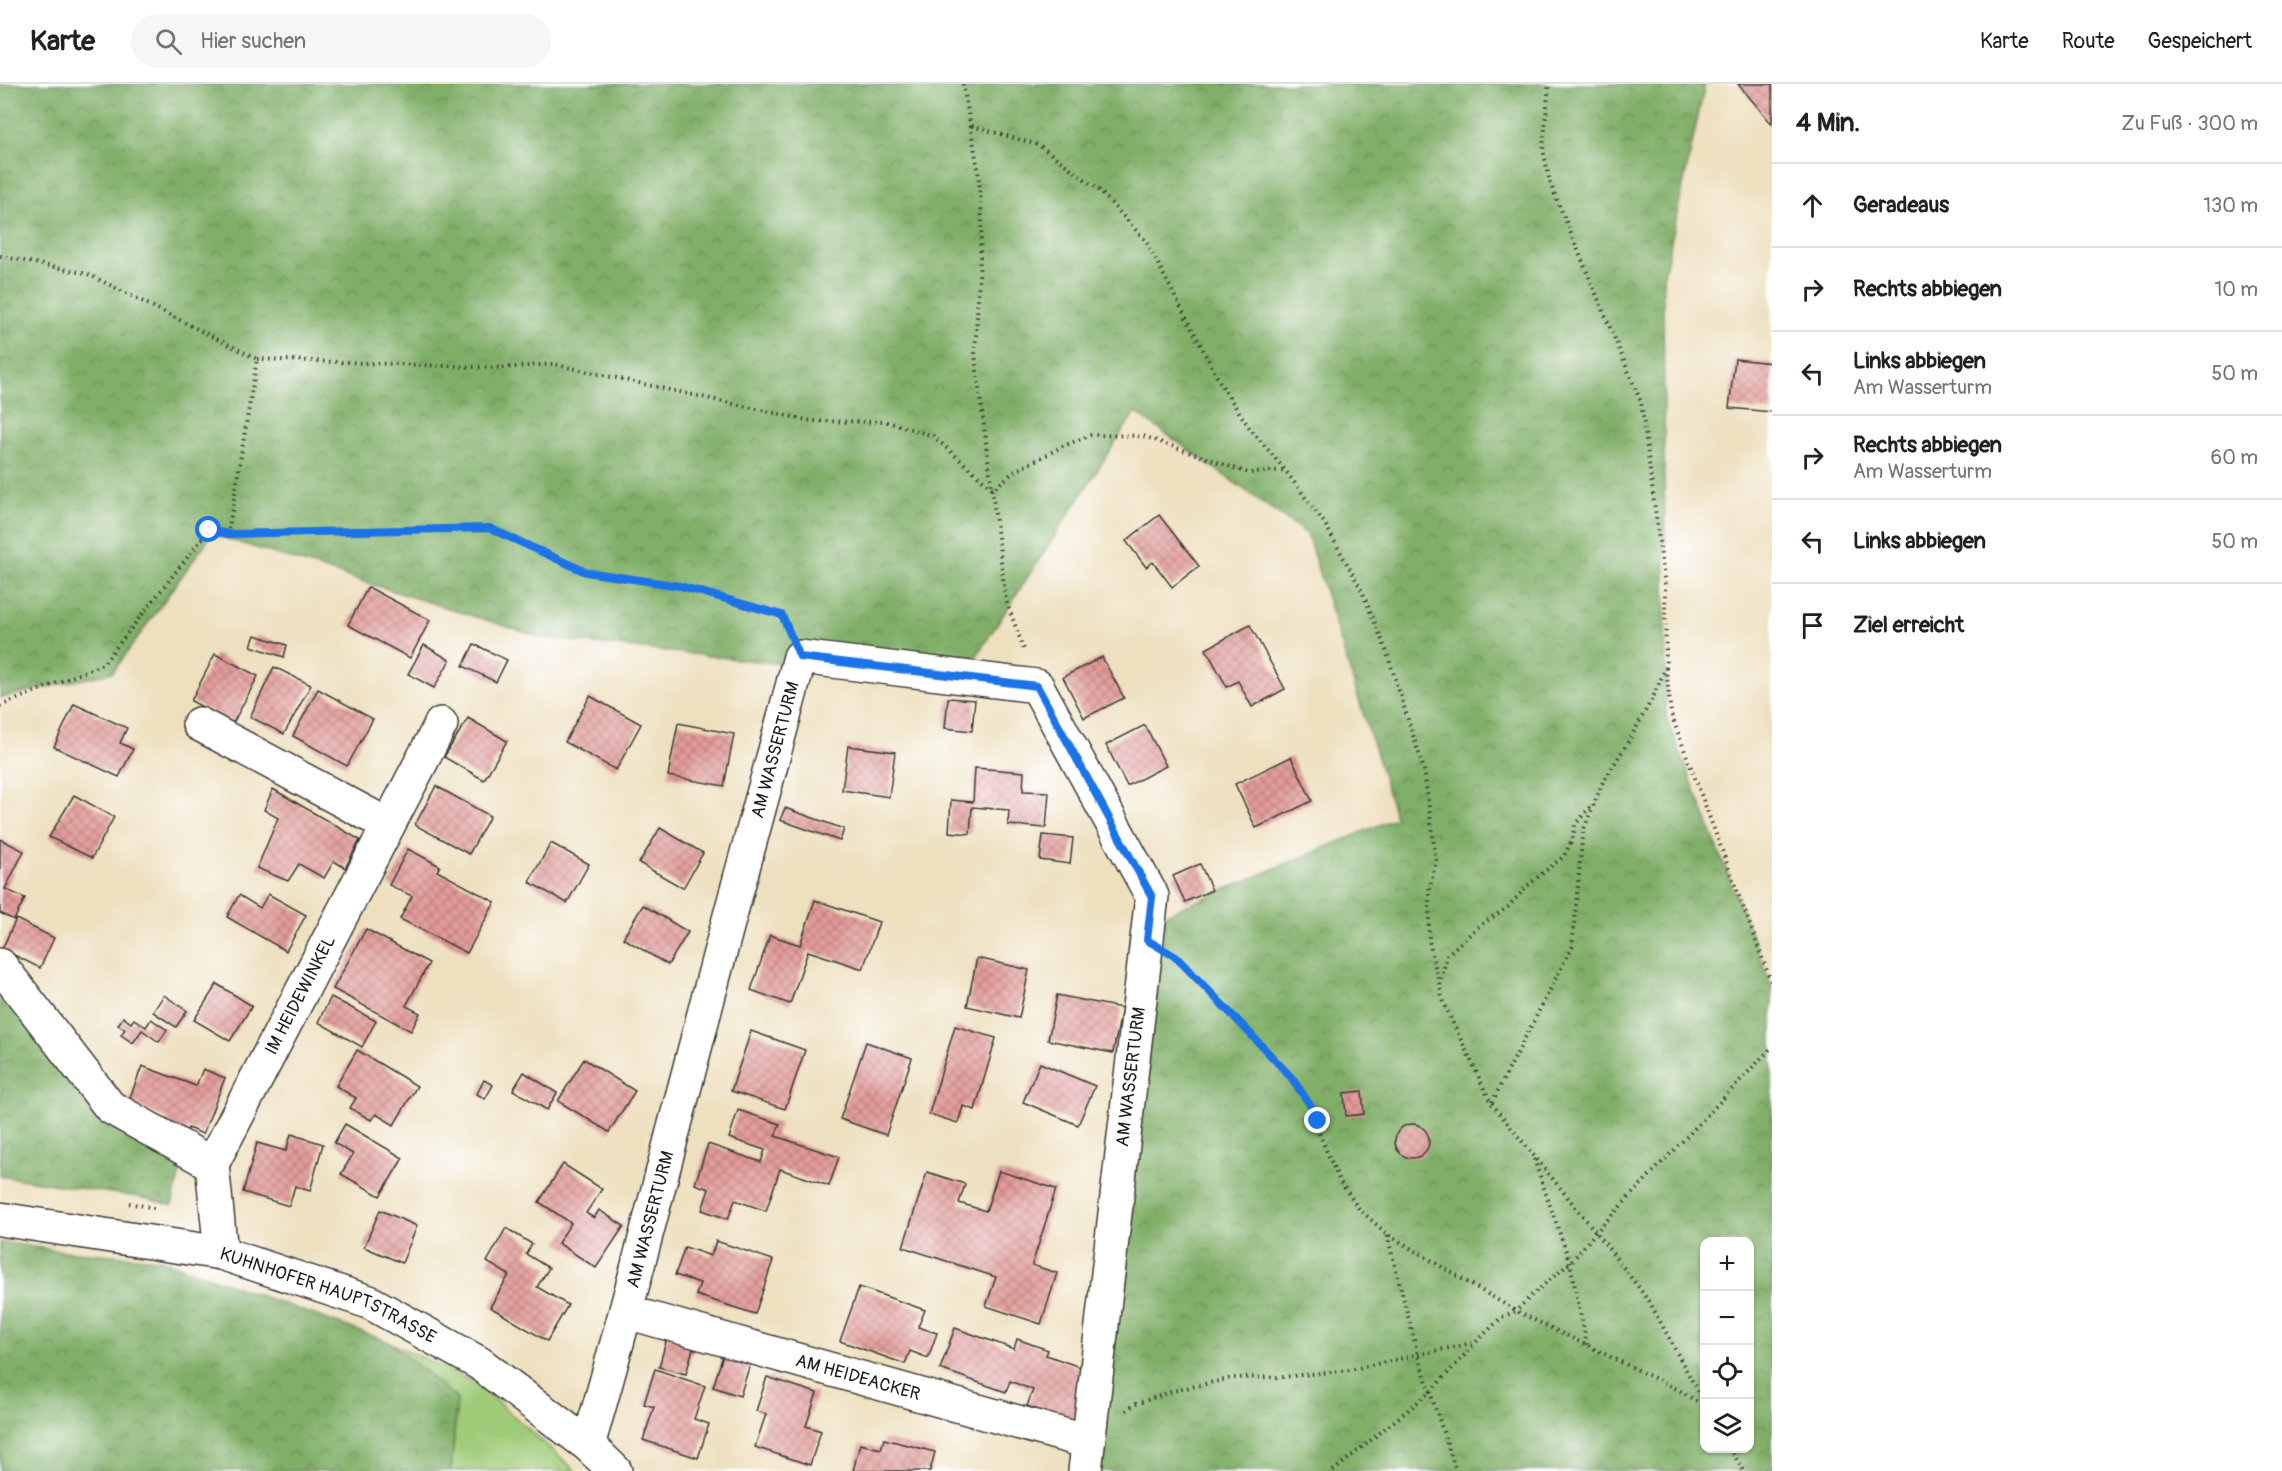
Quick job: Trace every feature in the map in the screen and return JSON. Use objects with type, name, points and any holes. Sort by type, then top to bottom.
[{"type":"street","name":"AM WASSERTURM","points":[[588,1445],[627,1312],[700,1028],[756,828],[800,657],[1037,686],[1152,897],[1086,1457]]},
{"type":"street","points":[[199,724],[388,825]]},
{"type":"street","name":"IM HEIDEWINKEL","points":[[212,1164],[441,724]]},
{"type":"street","points":[[0,965],[110,1107],[212,1164],[221,1253]]},
{"type":"street","name":"KUHNHOFER HAUPTSTRASSE","points":[[0,1219],[221,1253],[369,1302],[479,1363],[588,1445],[615,1471]]},
{"type":"street","name":"AM HEIDEACKER","points":[[627,1312],[1086,1457]]},
{"type":"path","points":[[963,84],[972,126],[982,218],[975,355],[1006,601],[1037,686]]},
{"type":"path","points":[[1549,84],[1543,149],[1550,183],[1641,402],[1665,586],[1666,667],[1671,714],[1772,984]]},
{"type":"path","points":[[972,126],[1039,145],[1098,189],[1146,241],[1223,388],[1249,427],[1285,470],[1325,524],[1362,591],[1386,650],[1424,770],[1436,860],[1429,891],[1429,940],[1443,1002],[1491,1103],[1596,1232],[1648,1301],[1701,1399]]},
{"type":"path","points":[[0,256],[88,274],[257,359],[502,368],[553,364],[811,421],[888,422],[933,436],[993,489]]},
{"type":"path","points":[[228,534],[257,359]]},
{"type":"path","points":[[993,489],[1015,471],[1090,435],[1143,436],[1249,473],[1285,470]]},
{"type":"path","points":[[0,706],[103,664],[209,530],[228,534],[489,528],[586,572],[680,586],[782,615],[800,657]]},
{"type":"path","points":[[1491,1103],[1572,947],[1583,831],[1603,782],[1630,739],[1666,667]]},
{"type":"path","points":[[1440,987],[1447,955],[1479,926],[1508,907],[1527,886],[1564,856],[1572,840],[1575,825],[1593,804]]},
{"type":"path","points":[[1147,940],[1176,957],[1291,1077],[1317,1115],[1319,1133],[1339,1180],[1359,1209],[1387,1234],[1516,1311],[1679,1390],[1700,1403]]},
{"type":"path","points":[[1333,1471],[1430,1392],[1502,1317],[1516,1311],[1532,1294],[1570,1263],[1596,1232],[1772,1047]]},
{"type":"path","points":[[1532,1156],[1570,1263],[1587,1346]]},
{"type":"path","points":[[1387,1234],[1418,1355],[1456,1471]]},
{"type":"path","points":[[1086,1457],[1133,1405],[1173,1391],[1232,1378],[1283,1377],[1349,1370],[1476,1342]]},
{"type":"path","points":[[1733,1453],[1744,1471]]},
{"type":"path","points":[[1765,1471],[1772,1467]]},
{"type":"green space","points":[[0,84],[1705,84],[1663,279],[1666,716],[1772,987],[1772,1471],[1094,1471],[1166,914],[1396,818],[1307,534],[1135,412],[959,683],[543,638],[212,534],[113,672],[0,698]]},
{"type":"green space","points":[[0,970],[104,1114],[185,1151],[172,1205],[139,1197],[0,1176]]},
{"type":"green space","points":[[0,1242],[63,1251],[159,1259],[389,1342],[457,1399],[451,1471],[0,1471]]},
{"type":"green space","points":[[389,1342],[476,1383],[576,1471],[451,1471],[457,1399]]},
{"type":"building","points":[[1738,84],[1772,84],[1772,124]]},
{"type":"building","points":[[1735,359],[1772,363],[1772,412],[1729,408]]},
{"type":"building","points":[[1159,515],[1199,566],[1172,587],[1153,562],[1146,567],[1126,541]]},
{"type":"building","points":[[368,587],[430,620],[410,658],[348,625]]},
{"type":"building","points":[[1250,625],[1285,689],[1252,707],[1238,681],[1227,687],[1206,649]]},
{"type":"building","points":[[255,635],[287,645],[284,657],[251,646]]},
{"type":"building","points":[[474,644],[507,660],[496,682],[463,666]]},
{"type":"building","points":[[424,645],[450,660],[434,688],[408,674]]},
{"type":"building","points":[[215,654],[258,676],[233,723],[191,701]]},
{"type":"building","points":[[1102,657],[1124,698],[1084,718],[1063,677]]},
{"type":"building","points":[[274,667],[311,685],[284,734],[250,717]]},
{"type":"building","points":[[318,689],[373,719],[347,766],[293,736]]},
{"type":"building","points":[[590,696],[641,724],[616,770],[565,742]]},
{"type":"building","points":[[948,698],[975,700],[972,731],[945,728]]},
{"type":"building","points":[[74,704],[127,728],[120,743],[133,749],[119,777],[54,747]]},
{"type":"building","points":[[468,718],[507,741],[484,780],[444,757]]},
{"type":"building","points":[[678,723],[734,734],[724,786],[668,776]]},
{"type":"building","points":[[1145,725],[1166,766],[1127,786],[1106,745]]},
{"type":"building","points":[[848,746],[895,752],[889,797],[842,790]]},
{"type":"building","points":[[1291,757],[1312,801],[1256,828],[1235,784]]},
{"type":"building","points":[[975,768],[1024,772],[1023,791],[1049,792],[1046,828],[1008,825],[1009,810],[972,807],[970,834],[949,832],[951,800],[973,802]]},
{"type":"building","points":[[436,786],[490,816],[469,854],[415,825]]},
{"type":"building","points":[[273,789],[360,840],[345,868],[334,861],[324,878],[299,864],[288,881],[257,868],[278,818],[264,810]]},
{"type":"building","points":[[74,795],[114,817],[92,858],[49,837]]},
{"type":"building","points":[[785,808],[844,829],[840,841],[780,820]]},
{"type":"building","points":[[660,828],[703,853],[683,888],[639,863]]},
{"type":"building","points":[[1043,835],[1073,838],[1070,864],[1040,860]]},
{"type":"building","points":[[0,839],[24,851],[5,889],[25,898],[14,920],[0,913]]},
{"type":"building","points":[[551,843],[589,864],[567,903],[529,882]]},
{"type":"building","points":[[408,849],[440,866],[437,871],[495,902],[467,953],[400,919],[412,896],[389,885]]},
{"type":"building","points":[[1200,864],[1212,890],[1185,902],[1173,876]]},
{"type":"building","points":[[268,894],[306,915],[286,951],[227,917],[239,895],[260,908]]},
{"type":"building","points":[[815,900],[879,922],[863,969],[808,951],[790,1004],[751,990],[770,935],[800,945]]},
{"type":"building","points":[[643,905],[688,932],[668,965],[623,938]]},
{"type":"building","points":[[16,919],[54,938],[40,968],[2,949]]},
{"type":"building","points":[[366,929],[429,963],[406,1006],[420,1013],[411,1031],[333,989]]},
{"type":"building","points":[[977,958],[1029,970],[1019,1018],[967,1006]]},
{"type":"building","points":[[217,984],[252,1006],[230,1041],[194,1020]]},
{"type":"building","points":[[164,995],[187,1011],[176,1027],[153,1012]]},
{"type":"building","points":[[1057,995],[1122,1008],[1113,1053],[1048,1040]]},
{"type":"building","points":[[331,997],[376,1021],[362,1047],[318,1022]]},
{"type":"building","points":[[123,1017],[131,1023],[134,1019],[146,1027],[151,1019],[167,1030],[159,1042],[142,1030],[133,1043],[121,1035],[125,1029],[118,1025]]},
{"type":"building","points":[[955,1026],[996,1038],[975,1110],[963,1106],[958,1123],[929,1114]]},
{"type":"building","points":[[751,1031],[805,1050],[785,1109],[731,1091]]},
{"type":"building","points":[[866,1042],[912,1058],[886,1135],[840,1119]]},
{"type":"building","points":[[357,1050],[417,1086],[394,1125],[376,1114],[371,1120],[350,1108],[356,1098],[336,1086]]},
{"type":"building","points":[[584,1059],[635,1091],[609,1132],[558,1101]]},
{"type":"building","points":[[1040,1063],[1095,1086],[1078,1125],[1023,1102]]},
{"type":"building","points":[[142,1066],[196,1086],[203,1069],[225,1078],[203,1134],[188,1128],[186,1135],[166,1127],[168,1119],[128,1103]]},
{"type":"building","points":[[524,1072],[557,1093],[547,1110],[513,1090]]},
{"type":"building","points":[[484,1080],[493,1085],[485,1099],[477,1094]]},
{"type":"building","points":[[1362,1091],[1364,1114],[1346,1116],[1344,1093]]},
{"type":"building","points":[[738,1110],[780,1124],[775,1136],[839,1157],[829,1186],[780,1169],[766,1211],[735,1200],[728,1219],[702,1210],[709,1189],[695,1184],[708,1144],[761,1162],[765,1150],[729,1138]]},
{"type":"building","points":[[345,1124],[403,1158],[380,1196],[341,1174],[353,1154],[334,1143]]},
{"type":"building","points":[[1412,1124],[1424,1129],[1429,1141],[1424,1153],[1412,1158],[1400,1153],[1395,1141],[1400,1129]]},
{"type":"building","points":[[291,1134],[323,1144],[310,1191],[295,1186],[289,1206],[243,1192],[257,1143],[286,1151]]},
{"type":"building","points":[[563,1164],[602,1189],[586,1213],[594,1218],[599,1210],[624,1226],[596,1268],[558,1243],[571,1223],[539,1202]]},
{"type":"building","points":[[999,1171],[1056,1189],[1032,1265],[1057,1273],[1041,1324],[986,1306],[996,1277],[903,1247],[927,1172],[965,1184],[959,1203],[986,1211]]},
{"type":"building","points":[[380,1210],[417,1226],[402,1263],[364,1247]]},
{"type":"building","points":[[506,1228],[532,1244],[526,1254],[549,1268],[537,1287],[568,1305],[547,1341],[490,1307],[509,1275],[487,1262]]},
{"type":"building","points":[[716,1241],[773,1260],[755,1314],[696,1295],[700,1283],[675,1275],[685,1247],[711,1256]]},
{"type":"building","points":[[859,1287],[925,1310],[918,1327],[937,1333],[928,1358],[910,1351],[905,1364],[840,1341]]},
{"type":"building","points":[[955,1328],[1014,1349],[1017,1339],[1048,1350],[1046,1355],[1097,1373],[1078,1425],[1027,1406],[1033,1390],[1010,1381],[1006,1392],[940,1369]]},
{"type":"building","points":[[668,1334],[695,1341],[686,1374],[659,1367]]},
{"type":"building","points":[[724,1352],[751,1361],[740,1396],[713,1387]]},
{"type":"building","points":[[655,1369],[705,1386],[694,1419],[709,1424],[698,1458],[643,1440],[654,1407],[644,1404]]},
{"type":"building","points":[[767,1377],[817,1393],[806,1426],[821,1431],[810,1465],[755,1447],[766,1414],[756,1411]]},
{"type":"building","points":[[884,1439],[935,1452],[930,1471],[853,1471],[860,1444],[881,1449]]},
{"type":"route","points":[[209,530],[228,534],[489,528],[586,572],[680,586],[782,615],[800,657],[1037,686],[1152,897],[1147,940],[1176,957],[1242,1025],[1291,1077],[1317,1115],[1318,1121]]}]
